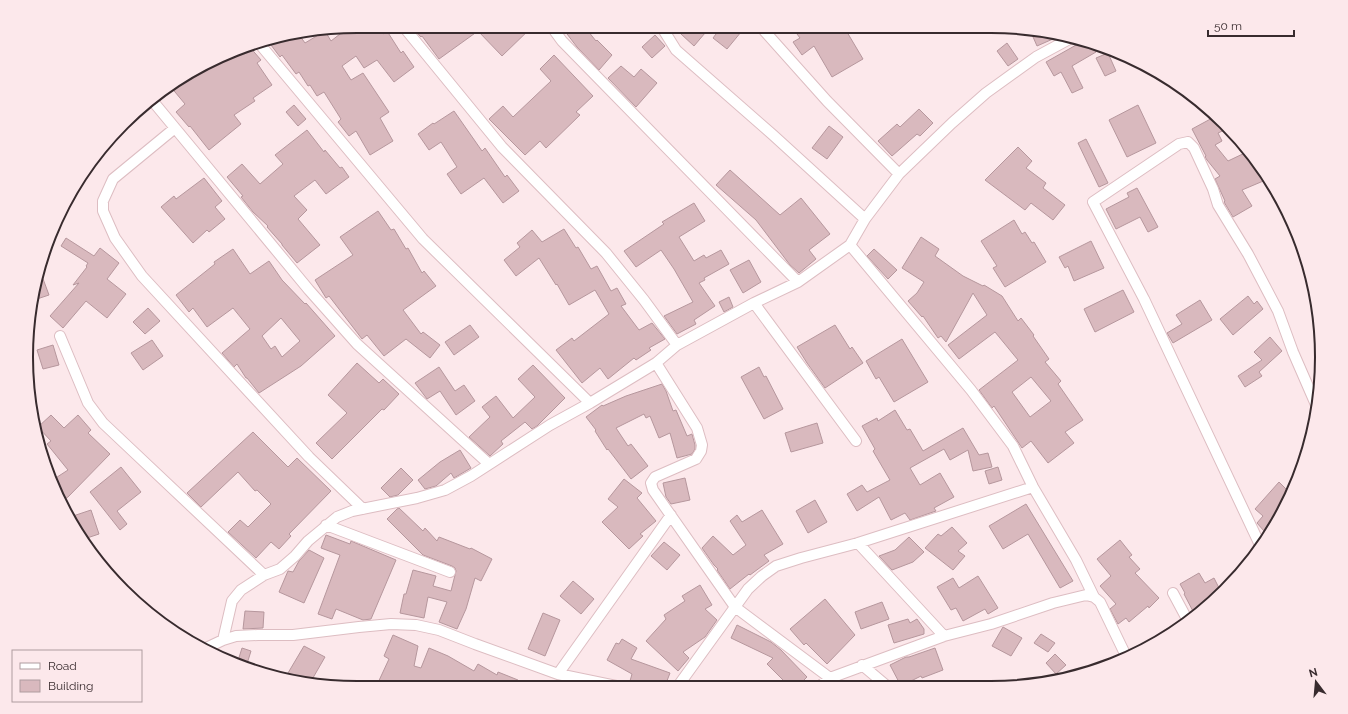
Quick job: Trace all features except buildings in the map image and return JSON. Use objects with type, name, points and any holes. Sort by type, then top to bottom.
[{"type":"street","points":[[409,33],[502,147],[606,253],[644,300],[677,345]]},
{"type":"street","points":[[556,33],[562,41],[798,282]]},
{"type":"street","points":[[665,33],[676,50],[773,135],[865,220]]},
{"type":"street","points":[[766,33],[826,101],[899,174]]},
{"type":"street","points":[[223,640],[232,601],[241,590],[264,575],[280,569],[295,556],[308,541],[337,517],[352,511],[417,498],[445,490],[471,476],[550,425],[590,403],[656,363],[677,345],[754,303],[798,282],[850,245],[865,220],[899,174],[986,92],[1036,57],[1065,42]]},
{"type":"street","points":[[262,47],[423,239],[590,403]]},
{"type":"street","points":[[155,104],[309,290],[357,344],[489,464]]},
{"type":"street","points":[[175,128],[113,179],[103,201],[103,211],[115,238],[142,276],[309,457],[363,509]]},
{"type":"street","points":[[1258,540],[1144,299],[1094,202],[1179,144],[1188,142],[1194,148],[1213,189],[1218,205],[1248,254],[1278,311],[1312,398]]},
{"type":"street","points":[[850,245],[971,390],[1013,446],[1033,487],[1076,560],[1094,597],[1100,602],[1124,652]]},
{"type":"street","points":[[754,303],[856,441]]},
{"type":"street","points":[[60,336],[88,403],[103,423],[264,575]]},
{"type":"street","points":[[656,363],[697,428],[702,445],[702,451],[696,459],[655,477],[651,484],[653,490],[735,607],[830,678]]},
{"type":"street","points":[[682,681],[748,589],[757,580],[776,566],[858,543],[1033,487]]},
{"type":"street","points":[[558,674],[671,515]]},
{"type":"street","points":[[326,525],[450,572]]},
{"type":"street","points":[[858,543],[944,636]]},
{"type":"street","points":[[1173,593],[1185,616]]},
{"type":"street","points":[[826,681],[830,678],[944,636],[991,624],[1053,603],[1086,595],[1094,597]]},
{"type":"street","points":[[210,646],[236,636],[293,635],[391,624],[416,625],[438,630],[558,674],[592,681]]},
{"type":"street","points":[[862,666],[881,681]]}]
